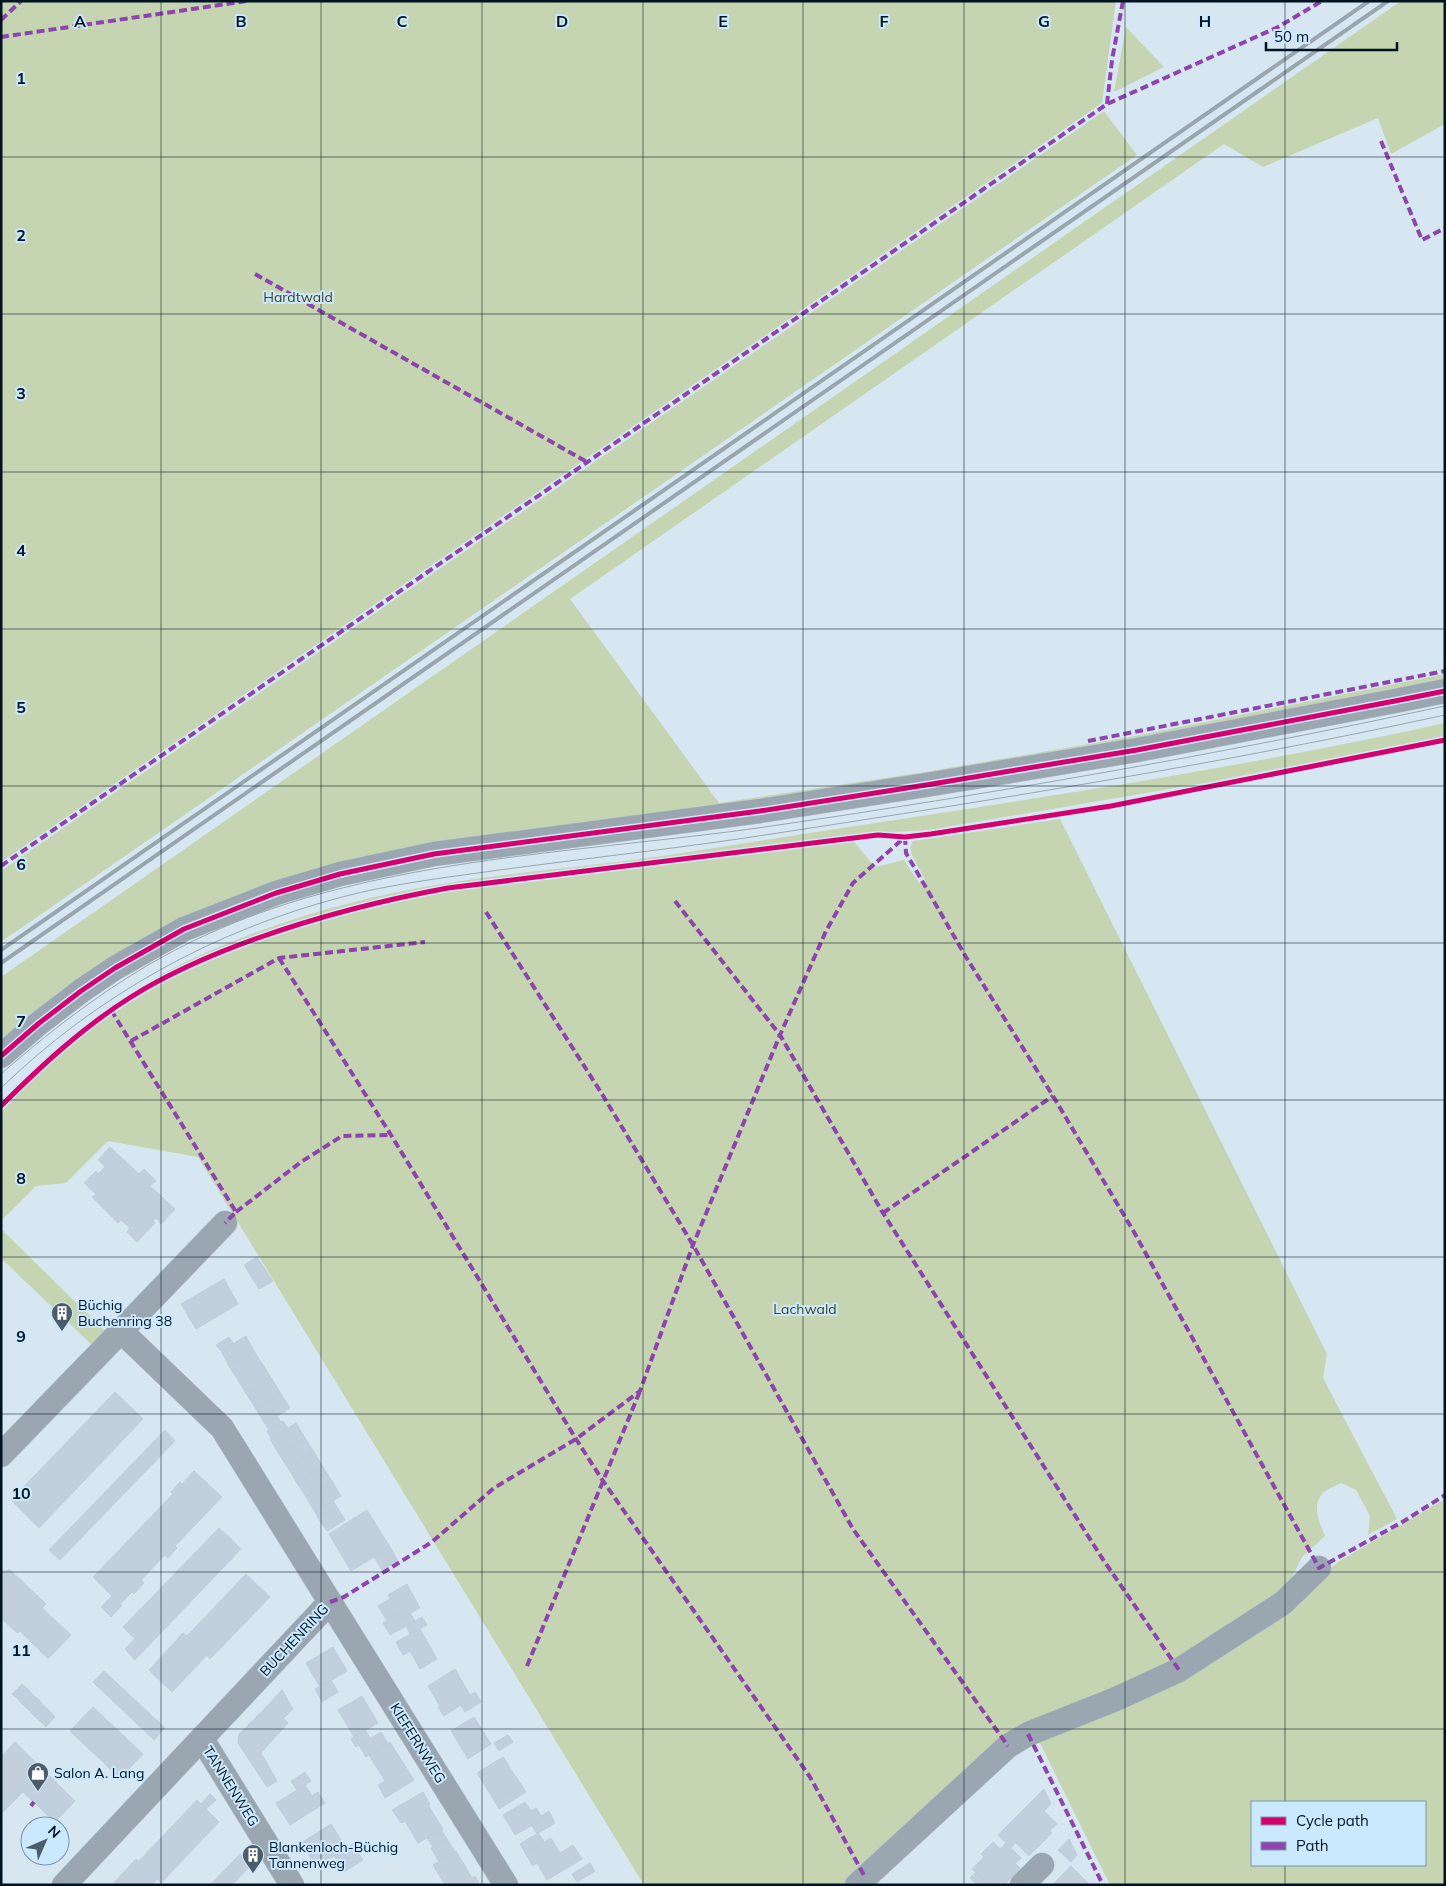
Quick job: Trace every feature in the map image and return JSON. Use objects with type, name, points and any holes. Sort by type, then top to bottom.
[{"type":"street","points":[[1,1056],[38,1024],[81,991],[115,968],[184,929],[276,893],[340,874],[434,854],[760,811],[926,785],[1137,750],[1445,691]]},
{"type":"street","points":[[1,1455],[225,1223]]},
{"type":"street","name":"BUCHENRING","points":[[64,1885],[330,1602],[222,1428],[121,1331]]},
{"type":"street","points":[[865,1882],[1008,1746],[1028,1734],[1116,1699],[1179,1670],[1283,1603],[1319,1568]]},
{"type":"street","name":"KIEFERNWEG","points":[[330,1602],[506,1885]]},
{"type":"street","name":"TANNENWEG","points":[[202,1739],[292,1885]]},
{"type":"street","points":[[1022,1885],[1042,1864]]},
{"type":"green space","name":"Hardtwald","points":[[1,1],[1116,1],[1102,103],[1,862]]},
{"type":"green space","points":[[1401,1],[1445,1],[1445,124],[1391,154],[1378,118],[1263,167],[1224,144],[570,599],[719,803],[925,772],[1135,736],[1445,674],[1445,682],[1137,743],[262,888],[1,1045],[1,977]]},
{"type":"green space","points":[[1126,27],[1164,67],[1114,92]]},
{"type":"green space","points":[[1104,111],[1137,155],[1,942],[1,871]]},
{"type":"green space","points":[[1445,723],[1445,736],[1210,782],[929,830],[876,833],[576,872],[447,886],[396,895],[344,908],[291,925],[195,960],[165,975],[108,1011],[106,1008],[173,968],[226,944],[319,911],[383,895],[478,878],[658,857],[1068,793],[1257,761]]},
{"type":"green space","name":"Lachwald","points":[[1060,819],[1327,1354],[1323,1378],[1397,1519],[1368,1535],[1370,1516],[1356,1490],[1341,1483],[1327,1490],[1319,1498],[1317,1509],[1325,1536],[1302,1557],[1283,1595],[1227,1637],[1018,1732],[845,1885],[644,1885],[198,1157],[108,1141],[66,1183],[36,1186],[1,1221],[1,1112],[79,1038],[113,1011],[145,990],[193,965],[227,951],[330,917],[376,905],[448,891],[854,842],[875,867],[904,860],[919,883],[926,882],[912,855],[910,847],[913,841]]},
{"type":"green space","points":[[1,1229],[106,1332],[92,1345],[4,1261],[1,1262]]},
{"type":"green space","points":[[1445,1499],[1445,1885],[1110,1885],[1037,1737],[1284,1606],[1338,1562]]},
{"type":"building","points":[[110,1147],[139,1174],[144,1169],[156,1181],[150,1186],[175,1209],[161,1224],[156,1218],[153,1221],[155,1223],[137,1242],[127,1232],[130,1228],[121,1220],[118,1223],[92,1197],[96,1194],[84,1183],[96,1171],[98,1174],[105,1167],[98,1160]]},
{"type":"building","points":[[257,1257],[273,1281],[259,1289],[244,1265]]},
{"type":"building","points":[[224,1279],[238,1304],[196,1329],[181,1304]]},
{"type":"building","points":[[246,1336],[254,1351],[229,1366],[221,1351]]},
{"type":"building","points":[[229,1337],[233,1343],[221,1351],[216,1345]]},
{"type":"building","points":[[254,1351],[263,1365],[238,1380],[229,1366]]},
{"type":"building","points":[[263,1365],[272,1379],[247,1395],[238,1380]]},
{"type":"building","points":[[272,1379],[281,1394],[256,1409],[247,1395]]},
{"type":"building","points":[[115,1392],[143,1419],[39,1528],[11,1500]]},
{"type":"building","points":[[281,1394],[290,1408],[265,1424],[256,1409]]},
{"type":"building","points":[[277,1416],[281,1422],[269,1430],[265,1424]]},
{"type":"building","points":[[283,1421],[288,1428],[271,1438],[267,1431]]},
{"type":"building","points":[[296,1423],[305,1438],[279,1454],[270,1439]]},
{"type":"building","points":[[165,1430],[175,1441],[60,1560],[49,1550]]},
{"type":"building","points":[[305,1438],[314,1452],[288,1468],[279,1454]]},
{"type":"building","points":[[314,1452],[323,1467],[297,1483],[288,1468]]},
{"type":"building","points":[[323,1467],[332,1481],[306,1497],[297,1483]]},
{"type":"building","points":[[194,1471],[222,1497],[175,1546],[177,1548],[168,1558],[165,1555],[141,1580],[144,1583],[134,1594],[132,1592],[120,1604],[93,1577],[173,1494],[171,1492],[180,1482],[182,1484]]},
{"type":"building","points":[[332,1481],[341,1496],[315,1512],[306,1497]]},
{"type":"building","points":[[333,1501],[337,1507],[318,1518],[315,1512]]},
{"type":"building","points":[[337,1507],[345,1520],[327,1531],[318,1518]]},
{"type":"building","points":[[367,1510],[390,1547],[351,1571],[329,1534]]},
{"type":"building","points":[[219,1528],[231,1539],[135,1639],[123,1627]]},
{"type":"building","points":[[231,1539],[241,1549],[135,1660],[125,1649]]},
{"type":"building","points":[[390,1547],[398,1561],[382,1570],[374,1557]]},
{"type":"building","points":[[1,1569],[5,1572],[9,1569],[46,1604],[42,1608],[71,1635],[48,1659],[20,1631],[17,1633],[1,1618]]},
{"type":"building","points":[[246,1574],[270,1597],[210,1659],[207,1655],[172,1692],[149,1670],[183,1633],[187,1636]]},
{"type":"building","points":[[407,1584],[420,1608],[401,1618],[399,1614],[387,1621],[378,1606],[390,1599],[388,1595]]},
{"type":"building","points":[[112,1596],[122,1605],[111,1617],[101,1607]]},
{"type":"building","points":[[410,1613],[415,1621],[390,1635],[383,1623],[399,1614],[401,1618]]},
{"type":"building","points":[[422,1617],[427,1625],[410,1634],[406,1626]]},
{"type":"building","points":[[420,1629],[437,1659],[420,1669],[410,1651],[403,1655],[396,1642]]},
{"type":"building","points":[[333,1647],[347,1671],[320,1687],[306,1663]]},
{"type":"building","points":[[455,1669],[470,1695],[459,1702],[461,1705],[444,1716],[428,1686]]},
{"type":"building","points":[[104,1671],[165,1728],[154,1740],[93,1682]]},
{"type":"building","points":[[331,1680],[338,1692],[322,1702],[315,1689]]},
{"type":"building","points":[[22,1684],[28,1689],[18,1699],[12,1694]]},
{"type":"building","points":[[28,1689],[33,1695],[23,1705],[18,1699]]},
{"type":"building","points":[[282,1690],[293,1709],[284,1718],[270,1703]]},
{"type":"building","points":[[475,1692],[481,1702],[465,1712],[459,1702]]},
{"type":"building","points":[[33,1695],[39,1700],[29,1710],[23,1705]]},
{"type":"building","points":[[362,1696],[378,1723],[354,1737],[338,1710]]},
{"type":"building","points":[[39,1700],[44,1706],[34,1716],[29,1710]]},
{"type":"building","points":[[270,1703],[288,1723],[261,1753],[277,1781],[267,1787],[238,1743],[239,1734]]},
{"type":"building","points":[[44,1706],[50,1711],[40,1721],[34,1716]]},
{"type":"building","points":[[93,1707],[143,1754],[120,1778],[70,1731]]},
{"type":"building","points":[[50,1711],[55,1717],[46,1727],[40,1721]]},
{"type":"building","points":[[474,1717],[491,1744],[468,1759],[451,1731]]},
{"type":"building","points":[[365,1730],[370,1738],[356,1747],[351,1739]]},
{"type":"building","points":[[381,1732],[388,1743],[366,1757],[359,1745]]},
{"type":"building","points":[[508,1735],[513,1742],[499,1751],[494,1743]]},
{"type":"building","points":[[15,1742],[75,1801],[61,1816],[49,1816],[23,1792],[1,1814],[1,1757]]},
{"type":"building","points":[[390,1742],[414,1780],[385,1798],[378,1785],[385,1781],[369,1755]]},
{"type":"building","points":[[503,1757],[522,1786],[495,1802],[477,1773]]},
{"type":"building","points":[[305,1772],[311,1781],[297,1790],[291,1781]]},
{"type":"building","points":[[305,1785],[312,1796],[318,1792],[325,1803],[290,1825],[276,1803]]},
{"type":"building","points":[[522,1786],[526,1792],[499,1809],[495,1802]]},
{"type":"building","points":[[1044,1789],[1051,1804],[1044,1811],[1033,1800]]},
{"type":"building","points":[[423,1792],[430,1804],[428,1805],[443,1829],[418,1843],[405,1821],[401,1823],[392,1810]]},
{"type":"building","points":[[210,1794],[216,1800],[206,1809],[201,1804]]},
{"type":"building","points":[[197,1800],[219,1822],[161,1883],[139,1861]]},
{"type":"building","points":[[1033,1800],[1057,1824],[1049,1831],[1052,1833],[1041,1844],[1016,1817]]},
{"type":"building","points":[[525,1802],[531,1811],[536,1808],[543,1819],[515,1835],[503,1815]]},
{"type":"building","points":[[549,1811],[555,1823],[537,1834],[532,1826],[543,1819],[541,1816]]},
{"type":"building","points":[[1016,1817],[1041,1844],[1029,1856],[1003,1830]]},
{"type":"building","points":[[331,1824],[346,1848],[317,1867],[301,1843]]},
{"type":"building","points":[[441,1829],[447,1839],[433,1847],[427,1838]]},
{"type":"building","points":[[1003,1830],[1016,1842],[1011,1848],[998,1835]]},
{"type":"building","points":[[538,1833],[544,1841],[525,1853],[520,1844]]},
{"type":"building","points":[[551,1838],[560,1853],[573,1845],[582,1859],[547,1880],[537,1863],[533,1866],[525,1853]]},
{"type":"building","points":[[447,1839],[455,1852],[439,1862],[431,1848]]},
{"type":"building","points":[[1069,1839],[1077,1855],[1071,1862],[1058,1850]]},
{"type":"building","points":[[993,1842],[1021,1869],[1008,1881],[981,1854]]},
{"type":"building","points":[[1006,1843],[1021,1858],[1015,1864],[1000,1849]]},
{"type":"building","points":[[353,1844],[363,1860],[344,1872],[334,1856]]},
{"type":"building","points":[[456,1851],[472,1878],[475,1876],[480,1885],[445,1885],[433,1865]]},
{"type":"building","points":[[240,1854],[251,1865],[232,1885],[210,1885]]},
{"type":"building","points":[[984,1857],[1008,1881],[1005,1885],[988,1885],[972,1869]]},
{"type":"building","points":[[136,1859],[157,1879],[152,1885],[112,1885]]},
{"type":"building","points":[[590,1863],[595,1871],[577,1882],[572,1874]]},
{"type":"building","points":[[1071,1866],[1089,1884],[1052,1885]]},
{"type":"building","points":[[976,1872],[988,1885],[977,1885],[970,1878]]},
{"type":"tram line","points":[[1,1074],[90,1003],[162,957],[254,915],[324,893],[396,876],[470,863],[765,827],[1021,787],[1276,741],[1445,706]]},
{"type":"tram line","points":[[1,1088],[38,1054],[77,1024],[159,970],[248,928],[294,911],[342,897],[379,888],[435,879],[742,838],[1029,793],[1279,749],[1445,715]]},
{"type":"railway","points":[[1,950],[1369,1]]},
{"type":"railway","points":[[1,963],[1388,1]]},
{"type":"marked path","points":[[1,20],[21,1]]},
{"type":"marked path","points":[[1,37],[247,1]]},
{"type":"marked path","points":[[1107,104],[1112,60],[1123,1]]},
{"type":"marked path","points":[[1,866],[1107,104],[1278,27],[1322,1]]},
{"type":"marked path","points":[[1381,141],[1422,240],[1445,228]]},
{"type":"marked path","points":[[255,274],[587,462]]},
{"type":"marked path","points":[[1088,741],[1445,671]]},
{"type":"marked path","points":[[905,837],[906,853],[966,957],[1053,1096],[1134,1232],[1319,1568],[1404,1521],[1445,1495]]},
{"type":"marked path","points":[[330,1602],[344,1597],[432,1542],[494,1488],[576,1439],[640,1391],[693,1245],[780,1035],[826,931],[853,883],[905,837]]},
{"type":"marked path","points":[[675,901],[780,1035],[883,1213],[1102,1558],[1179,1670]]},
{"type":"marked path","points":[[486,912],[602,1094],[693,1245],[853,1529],[1008,1746]]},
{"type":"marked path","points":[[131,1041],[279,958],[425,942]]},
{"type":"marked path","points":[[279,958],[391,1135],[576,1439],[603,1481],[810,1777],[865,1877]]},
{"type":"marked path","points":[[111,1010],[236,1212],[225,1223]]},
{"type":"marked path","points":[[883,1213],[1053,1096]]},
{"type":"marked path","points":[[236,1212],[301,1162],[342,1136],[391,1135]]},
{"type":"marked path","points":[[527,1666],[640,1391]]},
{"type":"marked path","points":[[1028,1734],[1103,1885]]},
{"type":"marked path","points":[[31,1806],[34,1802]]},
{"type":"cycle path","points":[[1,1056],[38,1024],[81,991],[115,968],[184,929],[276,893],[340,874],[434,854],[760,811],[926,785],[1137,750],[1445,691]]},
{"type":"cycle path","points":[[1,1106],[79,1034],[113,1009],[161,979],[241,944],[352,909],[448,888],[878,835],[905,837],[931,834],[1111,806],[1445,740]]},
{"type":"place","name":"Büchig Buchenring 38","points":[[62,1332]]},
{"type":"place","name":"Salon A. Lang","points":[[38,1792]]},
{"type":"place","name":"Blankenloch-Büchig Tannenweg","points":[[253,1874]]}]
